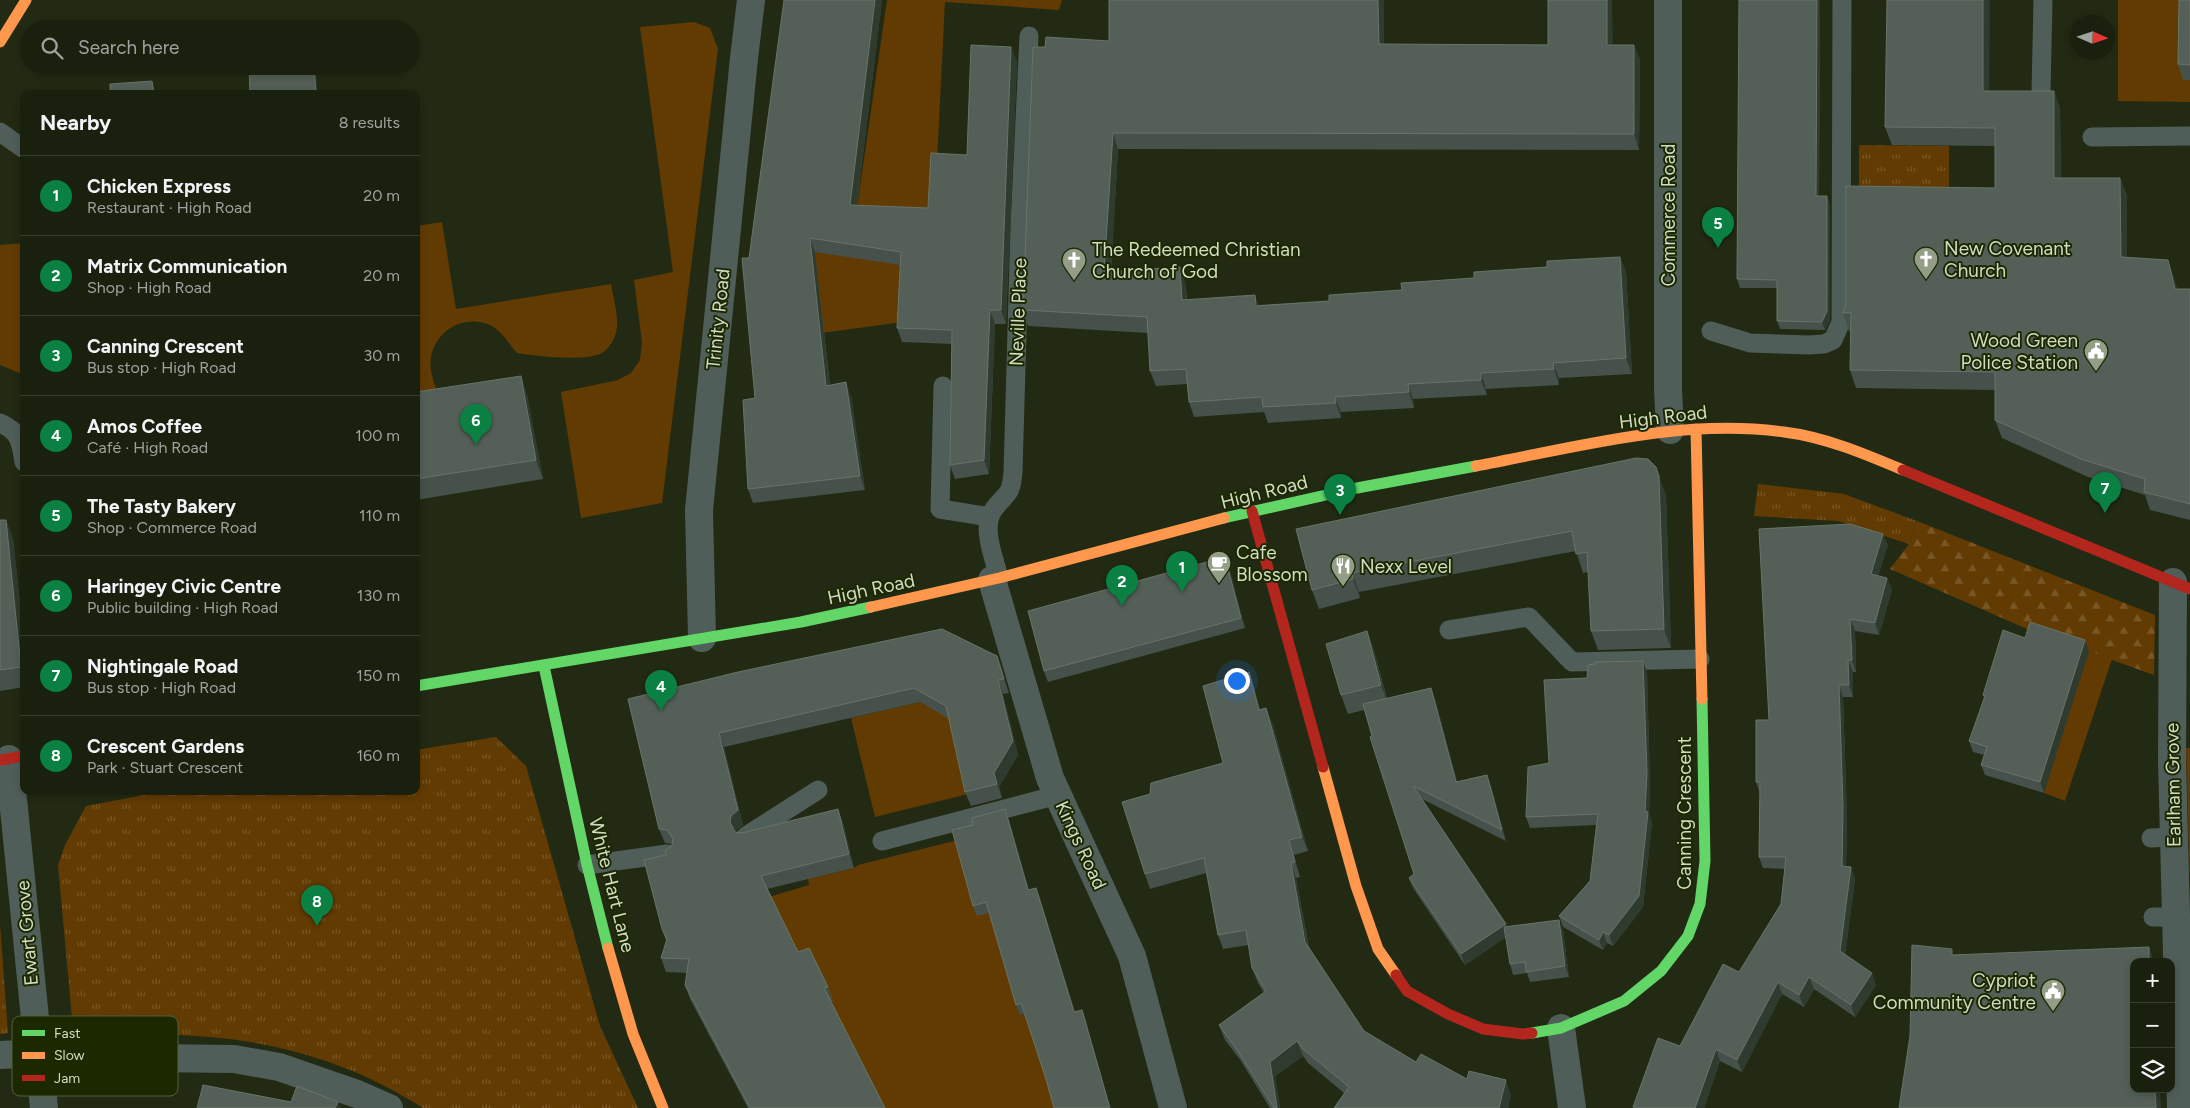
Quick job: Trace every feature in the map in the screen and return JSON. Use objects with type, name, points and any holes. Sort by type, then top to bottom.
[{"type":"main road","points":[[0,42],[26,0]]},
{"type":"main road","name":"High Road","points":[[420,685],[810,620],[996,579],[1252,511],[1358,488],[1683,429],[1715,427],[1785,432],[1847,447],[2181,586]]},
{"type":"main road","name":"Canning Crescent","points":[[1252,511],[1356,886],[1378,949],[1407,991],[1448,1014],[1483,1029],[1523,1034],[1561,1028],[1624,1001],[1661,971],[1688,936],[1700,904],[1705,861],[1700,659],[1683,429]]},
{"type":"main road","name":"White Hart Lane","points":[[544,666],[587,864],[633,1034],[663,1108]]},
{"type":"street","name":"Trinity Road","points":[[702,638],[699,510],[744,58],[752,0]]},
{"type":"street","name":"Commerce Road","points":[[1668,0],[1668,389],[1683,429]]},
{"type":"street","name":"Kings Road","points":[[996,579],[1050,778],[1132,956],[1173,1108]]},
{"type":"street","name":"Earlham Grove","points":[[2181,586],[2172,760],[2162,837],[2165,917],[2181,1108]]},
{"type":"street","name":"Ewart Grove","points":[[11,758],[35,1016]]},
{"type":"street","points":[[1561,1028],[1572,1108]]},
{"type":"street","points":[[178,1058],[234,1059],[279,1067],[348,1090],[390,1108]]},
{"type":"lane","points":[[1711,331],[1750,343],[1824,344],[1833,340],[1841,322],[1842,0]]},
{"type":"lane","points":[[2042,0],[2042,92]]},
{"type":"lane","name":"Neville Place","points":[[990,517],[994,509],[1008,494],[1012,480],[1020,226],[1030,36]]},
{"type":"lane","points":[[0,132],[20,146]]},
{"type":"lane","points":[[2092,137],[2190,136]]},
{"type":"lane","points":[[943,386],[940,508],[990,517],[987,526],[996,579]]},
{"type":"lane","points":[[0,424],[12,429],[20,441]]},
{"type":"lane","points":[[1449,630],[1530,617],[1572,662],[1700,659]]},
{"type":"lane","points":[[746,836],[818,790]]},
{"type":"lane","points":[[882,841],[1058,795]]},
{"type":"lane","points":[[587,864],[636,867],[667,854]]},
{"type":"green space","points":[[887,0],[1062,0],[1059,10],[945,2],[934,222],[903,322],[813,334],[814,241],[852,242]]},
{"type":"green space","points":[[2118,0],[2190,0],[2190,102],[2118,101]]},
{"type":"green space","points":[[694,22],[710,28],[718,49],[662,503],[581,518],[561,392],[618,380],[631,373],[640,360],[642,342],[634,280],[673,272],[640,27]]},
{"type":"green space","points":[[1859,145],[1949,146],[1949,206],[1859,205]]},
{"type":"green space","points":[[442,222],[456,309],[611,284],[616,310],[617,330],[610,345],[602,353],[584,357],[560,358],[517,353],[494,327],[480,322],[461,323],[445,332],[434,347],[431,366],[437,391],[420,393],[420,225]]},
{"type":"green space","points":[[20,243],[20,373],[0,365],[0,245]]},
{"type":"green space","points":[[1758,484],[1844,494],[1917,521],[1909,544],[1838,521],[1754,516]]},
{"type":"green space","points":[[1917,521],[2155,615],[2154,675],[2034,632],[1890,569],[1909,544]]},
{"type":"green space","points":[[2089,651],[2112,659],[2065,801],[2044,793]]},
{"type":"green space","points":[[920,702],[952,720],[968,794],[875,817],[851,718]]},
{"type":"green space","points":[[496,737],[526,766],[600,1026],[638,1108],[423,1108],[383,1085],[341,1067],[299,1053],[255,1043],[211,1037],[178,1036],[178,1016],[72,1016],[58,865],[65,845],[86,806],[144,795],[420,795],[420,749]]},
{"type":"green space","points":[[2186,748],[2190,748],[2190,885]]},
{"type":"green space","points":[[974,836],[1021,1015],[1025,1014],[1065,1108],[859,1108],[769,897],[809,885],[808,879]]},
{"type":"green space","points":[[0,924],[8,1033],[0,1034]]},
{"type":"building","points":[[784,0],[875,0],[850,205],[928,208],[931,153],[967,155],[971,45],[1011,47],[1001,310],[990,310],[984,460],[950,465],[952,330],[897,328],[901,252],[810,238],[826,386],[846,382],[860,476],[748,489],[743,400],[755,398],[742,258],[749,258]]},
{"type":"building","points":[[1109,0],[1378,0],[1379,44],[1548,45],[1548,0],[1607,0],[1607,45],[1634,45],[1634,134],[1113,133],[1104,272],[1180,267],[1182,300],[1255,295],[1256,306],[1329,301],[1329,295],[1402,290],[1401,283],[1474,278],[1474,272],[1547,267],[1547,261],[1620,257],[1626,358],[1553,363],[1554,369],[1481,373],[1481,380],[1408,384],[1409,392],[1335,397],[1336,403],[1263,407],[1262,397],[1189,402],[1186,369],[1150,371],[1147,317],[1023,310],[1033,47],[1045,47],[1046,37],[1109,41]]},
{"type":"building","points":[[1739,0],[1817,0],[1816,196],[1827,196],[1827,311],[1822,322],[1777,321],[1777,280],[1737,279]]},
{"type":"building","points":[[1887,0],[1983,0],[1983,91],[2054,91],[2054,178],[2120,178],[2121,257],[2168,260],[2175,289],[2190,289],[2190,504],[2144,492],[2145,479],[2081,459],[1995,420],[1995,372],[1850,370],[1851,313],[1843,313],[1846,304],[1846,186],[1995,188],[1995,128],[1885,127]]},
{"type":"building","points":[[2179,0],[2190,0],[2190,65],[2178,64]]},
{"type":"building","points":[[249,75],[315,75],[316,90],[250,90]]},
{"type":"building","points":[[152,81],[153,90],[110,90],[110,84]]},
{"type":"building","points":[[521,376],[536,460],[420,478],[420,391]]},
{"type":"building","points":[[1636,458],[1648,459],[1656,467],[1659,476],[1664,629],[1591,631],[1587,552],[1576,554],[1572,531],[1352,573],[1353,579],[1312,590],[1296,529]]},
{"type":"building","points":[[0,520],[6,520],[20,667],[0,670]]},
{"type":"building","points":[[1850,524],[1883,534],[1871,574],[1887,578],[1875,623],[1850,619],[1852,660],[1848,660],[1849,685],[1839,685],[1843,807],[1842,866],[1851,867],[1840,951],[1872,973],[1851,1005],[1809,977],[1799,995],[1778,982],[1737,1060],[1716,1049],[1695,1108],[1633,1107],[1658,1038],[1680,1046],[1723,964],[1739,972],[1781,904],[1786,857],[1759,857],[1760,782],[1756,782],[1756,720],[1769,720],[1759,529]]},
{"type":"building","points":[[1225,557],[1241,618],[1044,671],[1028,611]]},
{"type":"building","points":[[2030,622],[2085,640],[2040,782],[1981,765],[1987,747],[1969,741],[1985,696],[1983,695],[2003,630],[2025,638]]},
{"type":"building","points":[[942,629],[997,656],[1004,679],[998,680],[1013,741],[994,773],[997,784],[965,792],[946,706],[914,688],[719,733],[738,810],[731,816],[730,822],[735,832],[742,833],[838,809],[849,854],[761,876],[798,952],[809,948],[828,987],[824,988],[885,1108],[750,1108],[685,985],[689,959],[661,958],[667,939],[662,929],[644,860],[666,855],[665,851],[672,845],[673,839],[667,830],[659,829],[628,699],[738,672]]},
{"type":"building","points":[[1367,631],[1381,685],[1341,695],[1326,644]]},
{"type":"building","points":[[1643,661],[1647,773],[1645,811],[1648,812],[1639,896],[1609,935],[1603,932],[1599,940],[1559,916],[1590,881],[1598,814],[1526,817],[1528,767],[1549,763],[1544,680],[1587,678],[1588,665],[1595,664],[1595,662]]},
{"type":"building","points":[[1249,672],[1259,710],[1266,708],[1302,837],[1289,840],[1295,862],[1291,863],[1305,942],[1364,1031],[1416,1062],[1421,1054],[1467,1079],[1469,1071],[1506,1080],[1499,1108],[1334,1108],[1349,1087],[1303,1049],[1297,1041],[1270,1062],[1277,1108],[1274,1108],[1219,1025],[1266,991],[1252,968],[1246,930],[1218,935],[1204,858],[1145,874],[1122,802],[1150,794],[1151,783],[1223,763],[1203,686]]},
{"type":"building","points":[[1431,688],[1456,782],[1487,775],[1502,830],[1413,786],[1506,924],[1461,954],[1409,878],[1414,874],[1370,737],[1372,736],[1363,704]]},
{"type":"building","points":[[1005,809],[1028,890],[1036,888],[1074,1012],[1082,1010],[1110,1108],[1054,1108],[1021,1003],[1016,1005],[986,902],[973,906],[952,830],[973,825],[972,818]]},
{"type":"building","points":[[1559,920],[1565,966],[1526,972],[1525,962],[1510,964],[1504,927]]},
{"type":"building","name":"Cypriot Community Centre","points":[[1912,945],[1952,949],[1952,955],[2149,947],[2149,958],[2130,958],[2130,1093],[2155,1093],[2156,1108],[1899,1108],[1910,1036]]},
{"type":"building","points":[[203,1085],[291,1102],[297,1086],[338,1102],[335,1108],[197,1108]]},
{"type":"traffic: fast","points":[[1224,518],[1357,488],[1476,466]]},
{"type":"traffic: fast","points":[[420,685],[801,622],[871,607]]},
{"type":"traffic: fast","points":[[544,666],[587,865],[608,948]]},
{"type":"traffic: fast","points":[[1532,1033],[1561,1028],[1624,1001],[1661,971],[1688,936],[1700,904],[1705,861],[1702,699]]},
{"type":"traffic: slow","points":[[0,42],[26,0]]},
{"type":"traffic: slow","points":[[1696,429],[1702,699]]},
{"type":"traffic: slow","points":[[1476,466],[1629,437],[1706,429],[1745,429],[1784,432],[1815,438],[1859,452],[1903,470]]},
{"type":"traffic: slow","points":[[871,607],[999,578],[1224,518]]},
{"type":"traffic: slow","points":[[1323,767],[1356,886],[1378,949],[1396,975]]},
{"type":"traffic: slow","points":[[608,948],[633,1034],[663,1108]]},
{"type":"traffic: jam","points":[[1903,470],[2190,589]]},
{"type":"traffic: jam","points":[[1252,511],[1323,767]]},
{"type":"traffic: jam","points":[[0,760],[20,757]]},
{"type":"traffic: jam","points":[[1396,975],[1407,991],[1448,1014],[1483,1029],[1523,1034],[1532,1033]]},
{"type":"place","name":"The Tasty Bakery","points":[[1718,248]]},
{"type":"place","name":"New Covenant Church","points":[[1926,280]]},
{"type":"place","name":"The Redeemed Christian Church of God","points":[[1074,281]]},
{"type":"place","name":"Wood Green Police Station","points":[[2096,372]]},
{"type":"place","name":"Haringey Civic Centre","points":[[476,445]]},
{"type":"place","name":"Nightingale Road","points":[[2105,513]]},
{"type":"place","name":"Canning Crescent","points":[[1340,515]]},
{"type":"place","name":"Cafe Blossom","points":[[1219,584]]},
{"type":"place","name":"Nexx Level","points":[[1343,587]]},
{"type":"place","name":"Chicken Express","points":[[1182,592]]},
{"type":"place","name":"Matrix Communication","points":[[1122,606]]},
{"type":"place","name":"Amos Coffee","points":[[661,711]]},
{"type":"place","name":"Crescent Gardens","points":[[317,926]]},
{"type":"place","name":"Cypriot Community Centre","points":[[2053,1012]]}]
